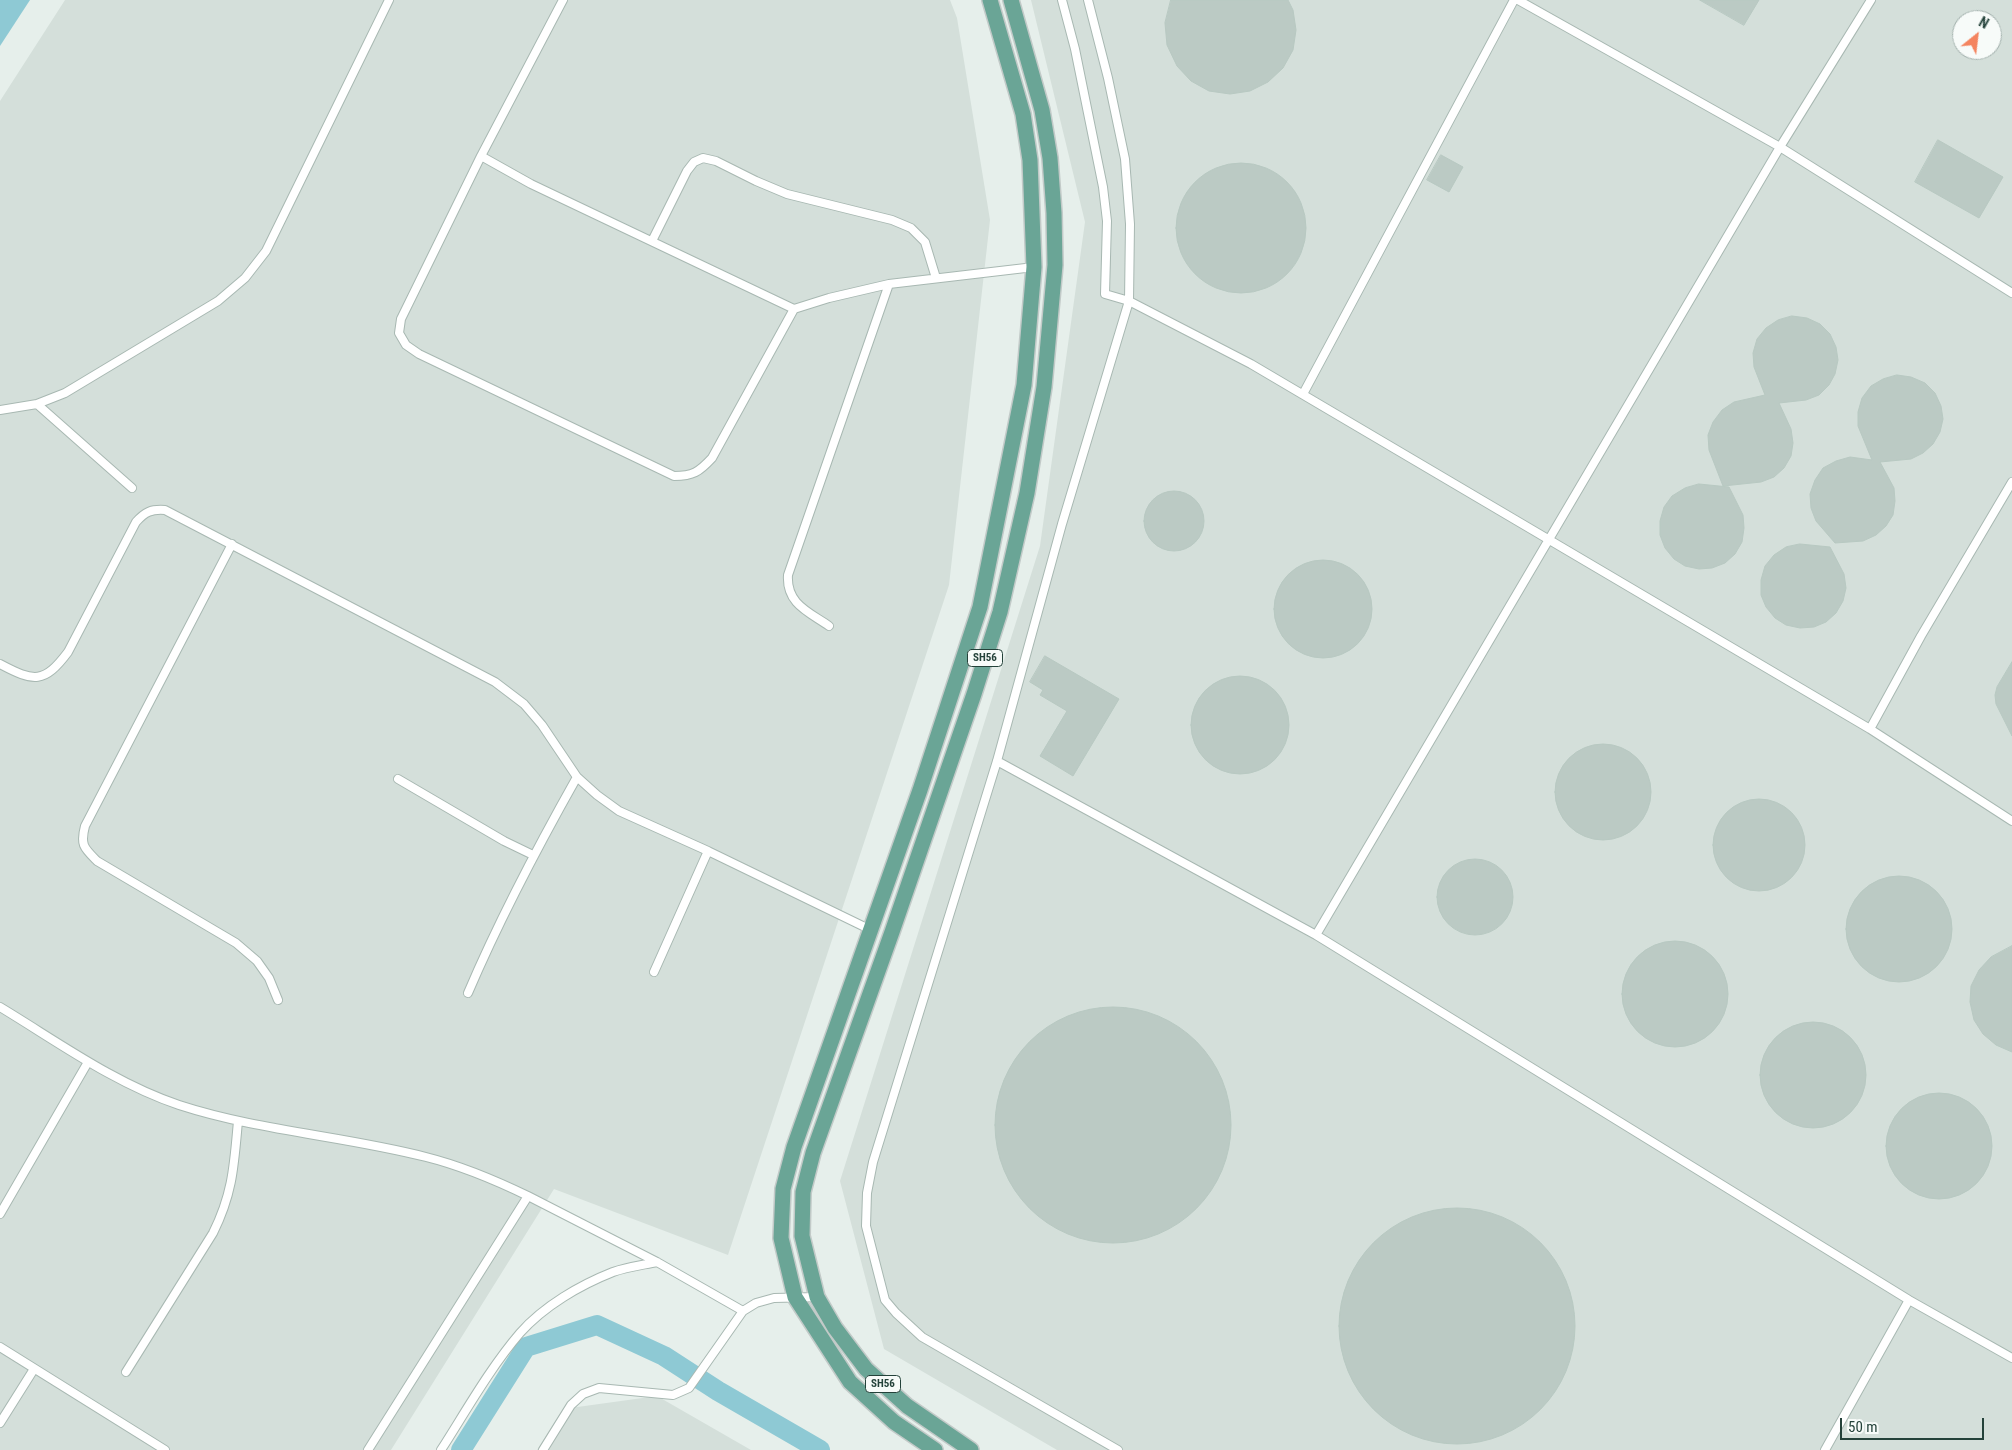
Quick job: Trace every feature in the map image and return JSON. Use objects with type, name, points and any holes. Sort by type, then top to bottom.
[{"type":"main road","name":"SH56","points":[[935,1450],[894,1422],[850,1382],[794,1297],[781,1238],[783,1189],[794,1147],[924,781],[980,607],[1024,384],[1034,267],[1030,160],[1023,114],[990,0]]},
{"type":"main road","name":"SH56","points":[[971,1450],[906,1406],[866,1369],[835,1328],[817,1297],[802,1236],[803,1192],[813,1152],[939,796],[1000,612],[1027,493],[1044,388],[1055,266],[1054,213],[1050,158],[1042,110],[1011,0]]},
{"type":"lane","points":[[0,410],[37,404],[65,393],[218,301],[245,278],[266,251],[389,0]]},
{"type":"lane","points":[[563,0],[481,156],[401,320],[399,333],[406,345],[419,354],[674,476],[689,476],[703,468],[712,458],[794,309],[828,298],[889,284],[1034,267]]},
{"type":"lane","points":[[1062,0],[1075,49],[1103,187],[1107,221],[1105,294],[1129,301],[1251,364],[1303,394],[1870,729],[2012,821]]},
{"type":"lane","points":[[1088,0],[1108,78],[1125,159],[1130,224],[1129,301],[1062,524],[997,761],[873,1162],[867,1193],[866,1226],[885,1300],[922,1338],[1118,1450]]},
{"type":"lane","points":[[1303,394],[1516,0],[1780,147],[2012,293]]},
{"type":"lane","points":[[1316,935],[1780,147],[1870,0]]},
{"type":"lane","points":[[481,156],[531,184],[794,309]]},
{"type":"lane","points":[[652,241],[687,171],[694,162],[703,158],[716,161],[787,194],[892,220],[911,228],[925,242],[936,278]]},
{"type":"lane","points":[[829,626],[798,604],[789,594],[787,587],[788,575],[889,284]]},
{"type":"lane","points":[[37,404],[132,488]]},
{"type":"lane","points":[[1870,729],[1921,636],[2012,482]]},
{"type":"lane","points":[[0,664],[33,677],[45,675],[56,668],[68,652],[136,522],[143,514],[153,510],[164,510],[495,682],[524,704],[542,725],[577,777],[597,795],[620,810],[871,930]]},
{"type":"lane","points":[[232,544],[85,826],[82,839],[85,849],[97,860],[236,943],[257,961],[269,978],[278,1000]]},
{"type":"lane","points":[[997,761],[1316,935],[1909,1300],[2012,1358]]},
{"type":"lane","points":[[468,993],[493,935],[533,855],[577,777]]},
{"type":"lane","points":[[398,780],[504,841],[533,855]]},
{"type":"lane","points":[[654,972],[708,851]]},
{"type":"lane","points":[[0,1007],[88,1062],[143,1091],[178,1105],[238,1121],[426,1156],[470,1170],[528,1196],[658,1262],[743,1311]]},
{"type":"lane","points":[[0,1214],[88,1062]]},
{"type":"lane","points":[[126,1372],[213,1233],[224,1211],[232,1186],[238,1121]]},
{"type":"lane","points":[[368,1450],[528,1196]]},
{"type":"lane","points":[[441,1450],[511,1345],[521,1332],[545,1311],[579,1288],[614,1272],[658,1262]]},
{"type":"lane","points":[[543,1450],[571,1405],[582,1394],[599,1388],[673,1395],[689,1388],[718,1344],[743,1311],[756,1303],[774,1298],[817,1297]]},
{"type":"lane","points":[[1825,1450],[1909,1300]]},
{"type":"lane","points":[[0,1347],[165,1450]]},
{"type":"lane","points":[[0,1423],[34,1369]]},
{"type":"shaded area","points":[[65,0],[950,0],[957,18],[990,220],[949,585],[728,1255],[554,1189],[391,1450],[0,1450],[0,101]]},
{"type":"shaded area","points":[[1031,0],[2012,0],[2012,1450],[1057,1450],[884,1349],[840,1181],[1040,546],[1085,222]]},
{"type":"shaded area","points":[[657,1396],[751,1450],[537,1450],[563,1409]]},
{"type":"water","points":[[0,0],[30,0],[0,46]]},
{"type":"building","points":[[1171,0],[1288,0],[1293,10],[1296,30],[1293,50],[1283,68],[1268,82],[1250,91],[1230,94],[1209,91],[1191,81],[1177,66],[1167,45],[1165,23]]},
{"type":"building","points":[[1700,0],[1759,0],[1744,25]]},
{"type":"building","points":[[1938,140],[2003,177],[1979,218],[1915,182]]},
{"type":"building","points":[[1441,155],[1463,167],[1449,192],[1427,180]]},
{"type":"building","points":[[1241,163],[1266,168],[1287,182],[1301,203],[1306,228],[1301,253],[1287,274],[1266,288],[1241,293],[1216,288],[1195,274],[1181,253],[1176,228],[1181,203],[1195,182],[1216,168]]},
{"type":"building","points":[[1792,316],[1807,318],[1820,324],[1830,334],[1836,347],[1838,360],[1835,374],[1829,385],[1819,395],[1806,400],[1779,403],[1791,429],[1793,443],[1791,456],[1784,468],[1774,477],[1761,482],[1723,486],[1709,450],[1708,435],[1713,422],[1722,410],[1734,402],[1765,395],[1754,367],[1753,353],[1757,339],[1766,328],[1778,320]]},
{"type":"building","points":[[1897,375],[1911,377],[1925,383],[1935,393],[1941,406],[1943,419],[1940,432],[1933,444],[1923,453],[1911,459],[1880,462],[1894,488],[1893,515],[1886,526],[1876,535],[1863,541],[1835,543],[1816,521],[1811,508],[1810,494],[1815,480],[1823,468],[1836,461],[1850,457],[1872,460],[1858,426],[1858,412],[1862,398],[1871,386],[1883,379]]},
{"type":"building","points":[[1699,484],[1729,487],[1743,515],[1744,528],[1742,542],[1735,554],[1725,563],[1712,568],[1699,569],[1685,566],[1674,559],[1665,548],[1660,535],[1660,521],[1664,507],[1672,496],[1685,488]]},
{"type":"building","points":[[1168,491],[1180,491],[1191,496],[1199,504],[1204,515],[1202,533],[1191,546],[1180,551],[1168,551],[1157,546],[1149,538],[1144,527],[1144,515],[1149,504],[1157,496]]},
{"type":"building","points":[[1800,544],[1830,547],[1844,574],[1846,588],[1843,601],[1836,613],[1826,622],[1814,627],[1800,628],[1786,625],[1775,618],[1766,607],[1761,595],[1761,580],[1765,566],[1774,555],[1786,547]]},
{"type":"building","points":[[1323,560],[1342,563],[1358,574],[1369,590],[1372,609],[1369,628],[1358,644],[1342,655],[1323,658],[1304,655],[1288,644],[1277,628],[1274,609],[1277,590],[1288,574],[1304,563]]},
{"type":"building","points":[[1045,656],[1119,699],[1073,776],[1040,756],[1067,711],[1040,695],[1043,690],[1030,682]]},
{"type":"building","points":[[2012,662],[2012,736],[1996,704],[1995,695],[1997,687]]},
{"type":"building","points":[[1240,676],[1259,679],[1275,690],[1286,706],[1289,725],[1286,744],[1275,760],[1259,771],[1240,774],[1221,771],[1205,760],[1194,744],[1191,725],[1194,706],[1205,690],[1221,679]]},
{"type":"building","points":[[1603,744],[1621,747],[1637,758],[1648,774],[1651,792],[1648,810],[1637,826],[1621,837],[1603,840],[1585,837],[1569,826],[1558,810],[1555,792],[1558,774],[1569,758],[1585,747]]},
{"type":"building","points":[[1750,799],[1768,799],[1785,806],[1798,819],[1805,836],[1805,854],[1798,871],[1785,884],[1768,891],[1750,891],[1733,884],[1720,871],[1713,854],[1713,836],[1720,819],[1733,806]]},
{"type":"building","points":[[1475,859],[1489,862],[1502,870],[1510,883],[1513,897],[1510,911],[1502,924],[1489,932],[1475,935],[1461,932],[1448,924],[1440,911],[1437,897],[1440,883],[1448,870],[1461,862]]},
{"type":"building","points":[[1899,876],[1919,880],[1936,892],[1948,909],[1952,929],[1948,949],[1936,966],[1919,978],[1899,982],[1879,978],[1862,966],[1850,949],[1846,929],[1850,909],[1862,892],[1879,880]]},
{"type":"building","points":[[1675,941],[1695,945],[1712,957],[1724,974],[1728,994],[1724,1014],[1712,1031],[1695,1043],[1675,1047],[1655,1043],[1638,1031],[1626,1014],[1622,994],[1626,974],[1638,957],[1655,945]]},
{"type":"building","points":[[2012,946],[2012,1052],[1996,1045],[1983,1034],[1974,1020],[1970,1002],[1971,986],[1979,970],[1991,957]]},
{"type":"building","points":[[1113,1007],[1136,1009],[1169,1021],[1188,1034],[1204,1050],[1217,1069],[1226,1091],[1231,1125],[1229,1148],[1217,1181],[1204,1200],[1188,1216],[1169,1229],[1147,1238],[1113,1243],[1090,1241],[1057,1229],[1038,1216],[1022,1200],[1009,1181],[1000,1159],[995,1125],[997,1102],[1009,1069],[1022,1050],[1038,1034],[1057,1021],[1079,1012]]},
{"type":"building","points":[[1813,1022],[1833,1026],[1850,1038],[1862,1055],[1866,1075],[1862,1095],[1850,1112],[1833,1124],[1813,1128],[1793,1124],[1776,1112],[1764,1095],[1760,1075],[1764,1055],[1776,1038],[1793,1026]]},
{"type":"building","points":[[1939,1093],[1959,1097],[1976,1109],[1988,1126],[1992,1146],[1988,1166],[1976,1183],[1959,1195],[1939,1199],[1919,1195],[1902,1183],[1890,1166],[1886,1146],[1890,1126],[1902,1109],[1919,1097]]},
{"type":"building","points":[[1457,1208],[1480,1210],[1513,1222],[1532,1235],[1548,1251],[1561,1270],[1570,1292],[1575,1326],[1573,1349],[1561,1382],[1548,1401],[1532,1417],[1513,1430],[1491,1439],[1457,1444],[1434,1442],[1401,1430],[1382,1417],[1366,1401],[1353,1382],[1344,1360],[1339,1326],[1341,1303],[1353,1270],[1366,1251],[1382,1235],[1401,1222],[1423,1213]]},
{"type":"waterway","points":[[461,1450],[526,1347],[597,1325],[664,1356],[718,1391],[820,1450]]}]
